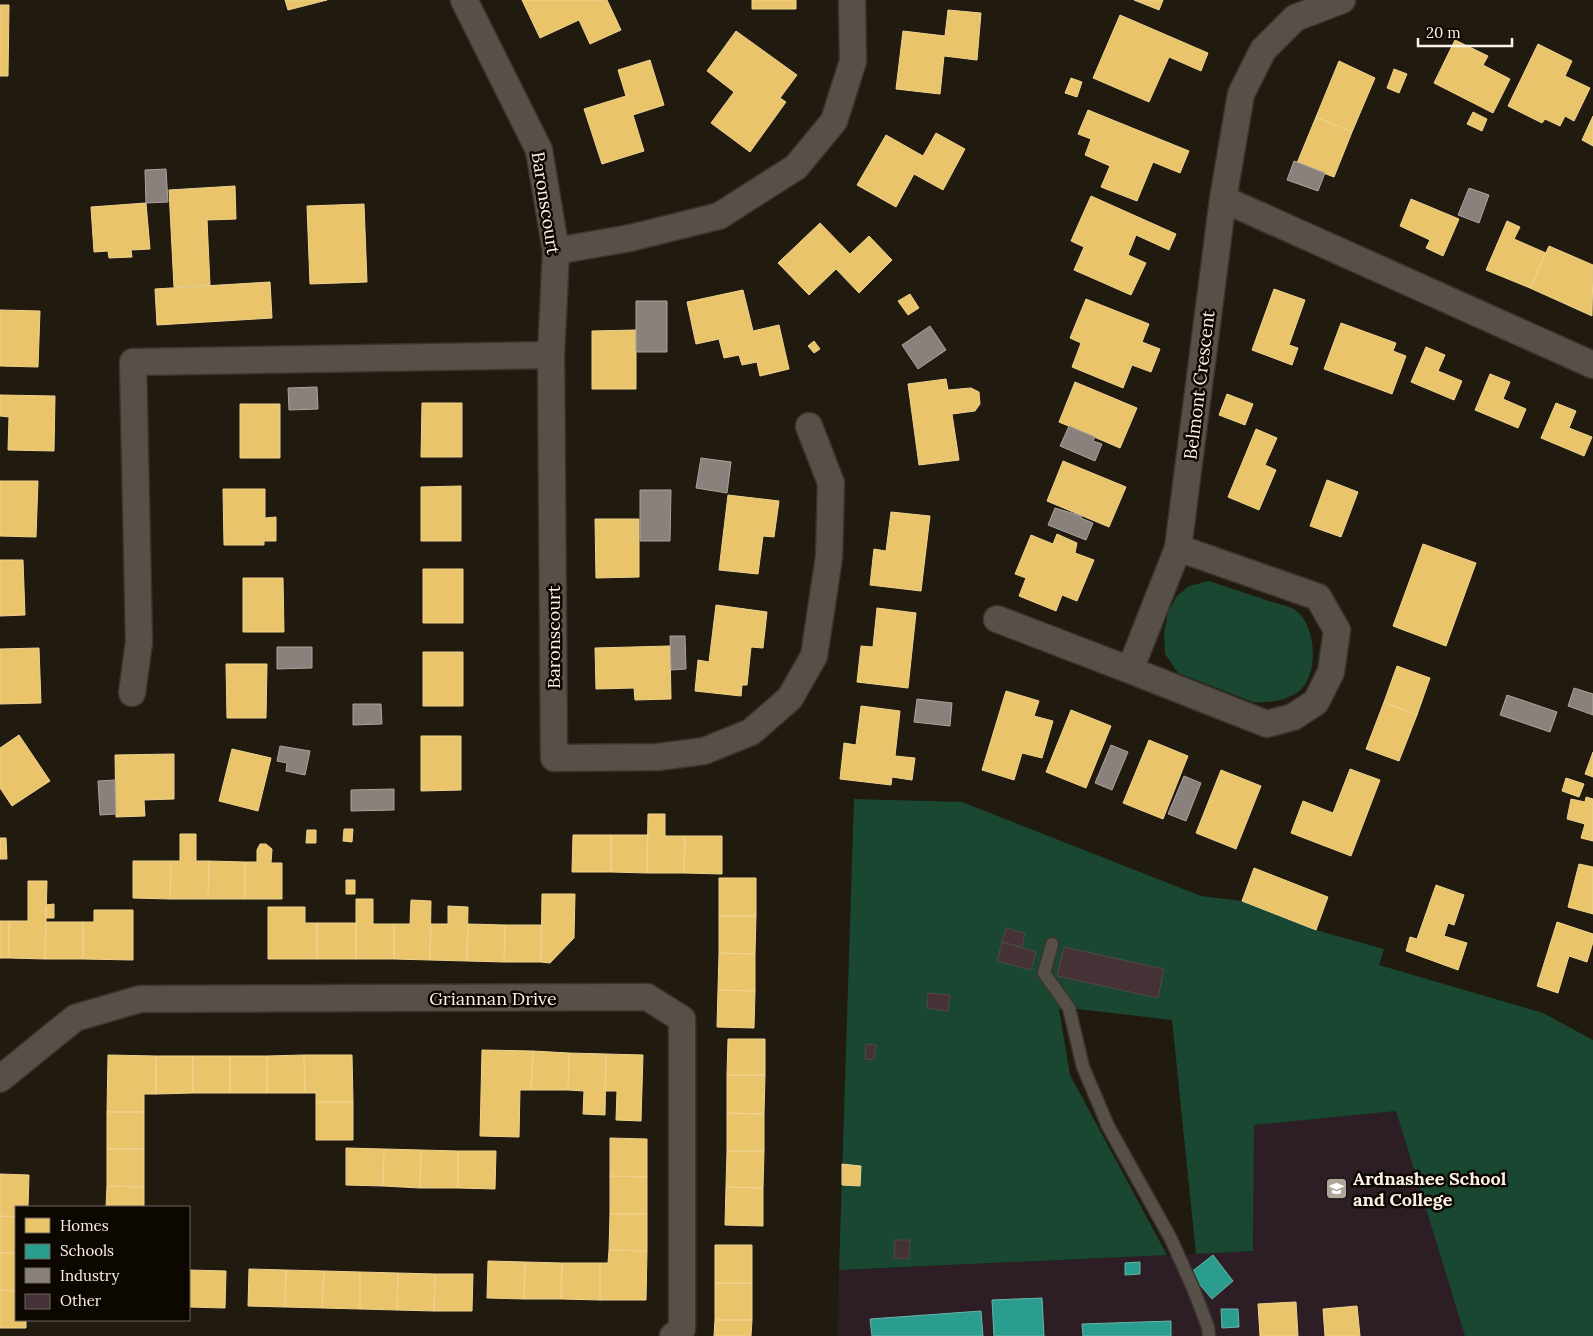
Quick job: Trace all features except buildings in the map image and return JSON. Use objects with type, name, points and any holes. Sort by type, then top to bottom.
[{"type":"street","name":"Baronscourt","points":[[464,0],[539,150],[556,251],[551,355],[554,758],[658,756],[704,751],[751,732],[790,698],[814,656],[829,556],[831,483],[809,426]]},
{"type":"street","points":[[556,251],[630,238],[719,216],[796,167],[834,121],[853,61],[852,0]]},
{"type":"street","name":"Belmont Crescent","points":[[1130,670],[1178,548],[1223,199],[1242,94],[1263,50],[1295,18],[1342,0]]},
{"type":"street","points":[[1223,199],[1593,365]]},
{"type":"street","points":[[132,693],[139,642],[133,362],[551,355]]},
{"type":"street","points":[[998,619],[1267,724],[1293,716],[1316,702],[1331,672],[1337,630],[1318,597],[1178,548]]},
{"type":"street","name":"Griannan Drive","points":[[0,1079],[75,1018],[140,999],[647,997],[682,1019],[682,1329],[674,1336]]},
{"type":"lane","points":[[1052,944],[1044,973],[1069,1008],[1083,1067],[1108,1126],[1171,1239],[1193,1288],[1208,1327],[1209,1336]]},
{"type":"shaded area","name":"Ardnashee School and College","points":[[1396,1111],[1465,1336],[838,1336],[839,1270],[1253,1251],[1254,1125]]},
{"type":"green space","points":[[1209,581],[1292,608],[1302,616],[1311,637],[1313,650],[1310,674],[1298,692],[1288,698],[1277,701],[1253,702],[1178,673],[1165,654],[1164,633],[1168,612],[1177,596],[1189,586]]},
{"type":"green space","points":[[854,799],[962,802],[1201,896],[1242,901],[1316,930],[1384,949],[1379,965],[1543,1013],[1593,1040],[1593,1336],[1465,1336],[1396,1111],[1254,1125],[1253,1251],[1196,1254],[1172,1020],[1069,1008],[1059,1009],[1070,1075],[1167,1255],[839,1270]]},
{"type":"place","name":"Ardnashee School and College","points":[[1337,1188]]}]
